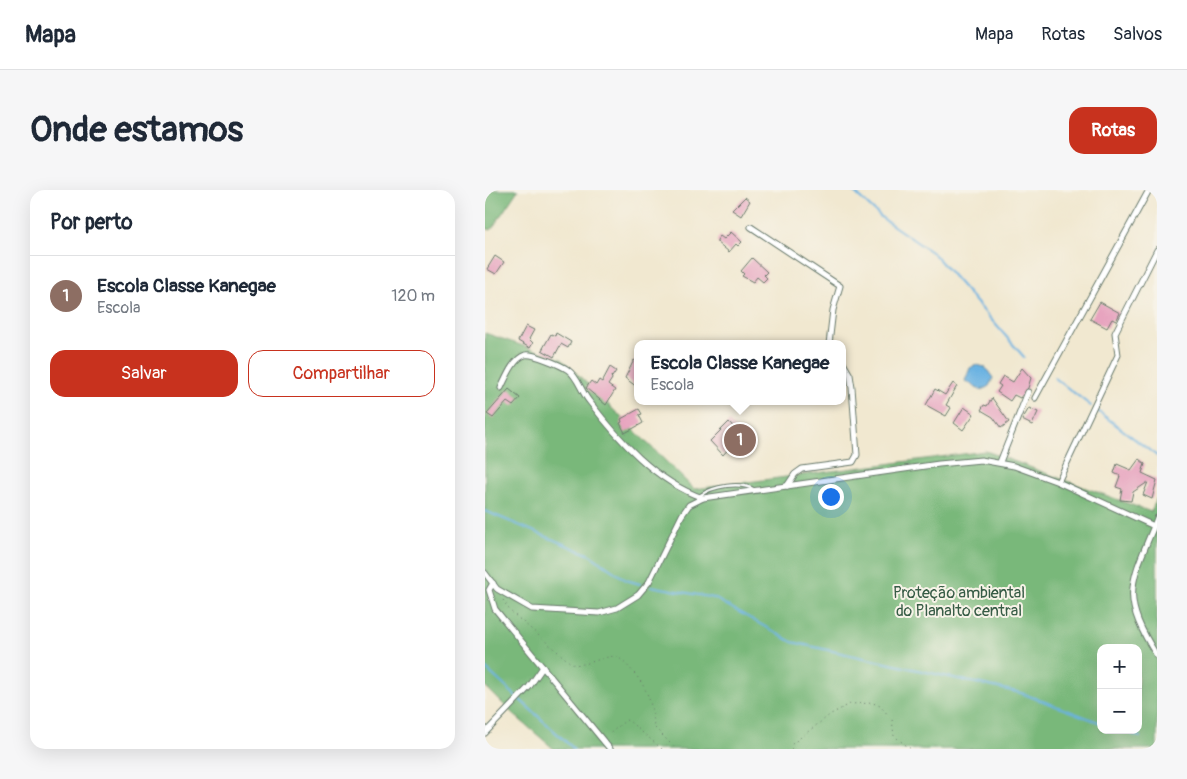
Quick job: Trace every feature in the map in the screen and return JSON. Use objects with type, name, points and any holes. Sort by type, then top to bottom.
[{"type":"street","points":[[1035,398],[1149,190]]},
{"type":"street","points":[[751,227],[840,286],[833,310],[829,340]]},
{"type":"street","points":[[1057,482],[1118,355],[1115,333],[1157,250]]},
{"type":"street","points":[[501,388],[514,364],[520,357],[528,354],[567,369],[576,379],[589,402],[627,446],[680,488],[701,497]]},
{"type":"street","points":[[787,486],[801,469],[853,462],[857,455],[851,382],[846,370]]},
{"type":"street","points":[[1000,462],[1028,392]]},
{"type":"street","points":[[485,573],[497,589],[532,609],[599,613],[617,608],[629,601],[645,587],[682,515],[689,506],[701,497],[939,464],[981,460],[1000,462],[1057,482],[1154,526]]},
{"type":"street","points":[[1157,518],[1133,582],[1133,603],[1141,629],[1157,656]]},
{"type":"street","points":[[493,583],[489,590],[495,609],[611,749]]},
{"type":"street","points":[[485,733],[529,687],[543,667]]},
{"type":"path","points":[[497,589],[510,611],[572,664],[580,666],[606,656],[617,656],[635,671],[652,704],[654,728],[676,749]]},
{"type":"path","points":[[791,749],[792,744],[831,714],[850,704],[873,703],[880,706],[892,719],[895,736],[911,749]]},
{"type":"path","points":[[603,740],[629,721],[663,749]]},
{"type":"green space","points":[[485,190],[518,190],[491,230],[485,228]]},
{"type":"green space","name":"Proteção ambiental do Planalto central","points":[[485,333],[562,359],[694,489],[986,451],[1151,512],[1157,498],[1157,749],[554,749],[512,713],[485,686]]},
{"type":"water","points":[[976,365],[985,367],[993,378],[989,386],[982,390],[965,381],[970,368]]},
{"type":"building","points":[[745,197],[750,201],[741,216],[732,210]]},
{"type":"building","points":[[731,232],[742,242],[738,246],[736,244],[729,252],[717,240],[720,236],[724,239]]},
{"type":"building","points":[[495,256],[504,262],[496,274],[487,269]]},
{"type":"building","points":[[752,258],[767,272],[764,275],[767,278],[763,282],[757,277],[753,282],[742,276],[744,274],[741,271]]},
{"type":"building","points":[[1100,302],[1120,313],[1116,321],[1112,319],[1107,328],[1090,319]]},
{"type":"building","points":[[526,326],[534,330],[529,339],[533,343],[530,348],[518,341]]},
{"type":"building","points":[[556,333],[571,342],[568,348],[561,344],[554,357],[542,350],[551,334],[555,336]]},
{"type":"building","points":[[634,360],[634,385],[625,378]]},
{"type":"building","points":[[610,367],[616,371],[611,376],[612,379],[608,385],[615,390],[606,405],[586,388],[591,381],[596,385],[599,380],[602,382]]},
{"type":"building","points":[[1022,368],[1031,378],[1028,388],[1020,398],[1014,395],[1010,401],[997,392],[1001,386],[998,384],[1003,376],[1013,382]]},
{"type":"building","points":[[953,383],[957,386],[946,405],[951,408],[946,416],[926,405],[935,389],[945,395]]},
{"type":"building","points":[[509,389],[520,398],[513,406],[507,402],[493,418],[487,414]]},
{"type":"building","points":[[992,398],[1009,422],[1001,428],[993,417],[981,410],[984,405],[987,406]]},
{"type":"building","points":[[964,407],[974,414],[963,430],[954,423]]},
{"type":"building","points":[[1029,408],[1038,412],[1032,425],[1022,420]]},
{"type":"building","points":[[639,409],[642,414],[639,415],[643,423],[625,433],[620,423],[622,422],[621,419]]},
{"type":"building","points":[[729,422],[741,435],[723,455],[710,441]]},
{"type":"building","points":[[1139,459],[1145,464],[1142,473],[1157,480],[1152,499],[1143,495],[1148,482],[1133,492],[1131,501],[1120,500],[1122,489],[1116,487],[1120,476],[1114,473],[1117,464],[1131,470]]},
{"type":"waterway","points":[[852,190],[882,218],[934,254],[1024,357]]},
{"type":"waterway","points":[[1055,378],[1091,406]]},
{"type":"waterway","points":[[1095,409],[1157,456]]},
{"type":"waterway","points":[[485,511],[590,555],[626,580],[640,584]]},
{"type":"waterway","points":[[651,586],[714,598],[792,642],[1021,693],[1097,722]]},
{"type":"waterway","points":[[485,668],[574,749]]},
{"type":"waterway","points":[[1132,734],[1140,737]]},
{"type":"place","name":"Escola Classe Kanegae","points":[[740,440]]}]
